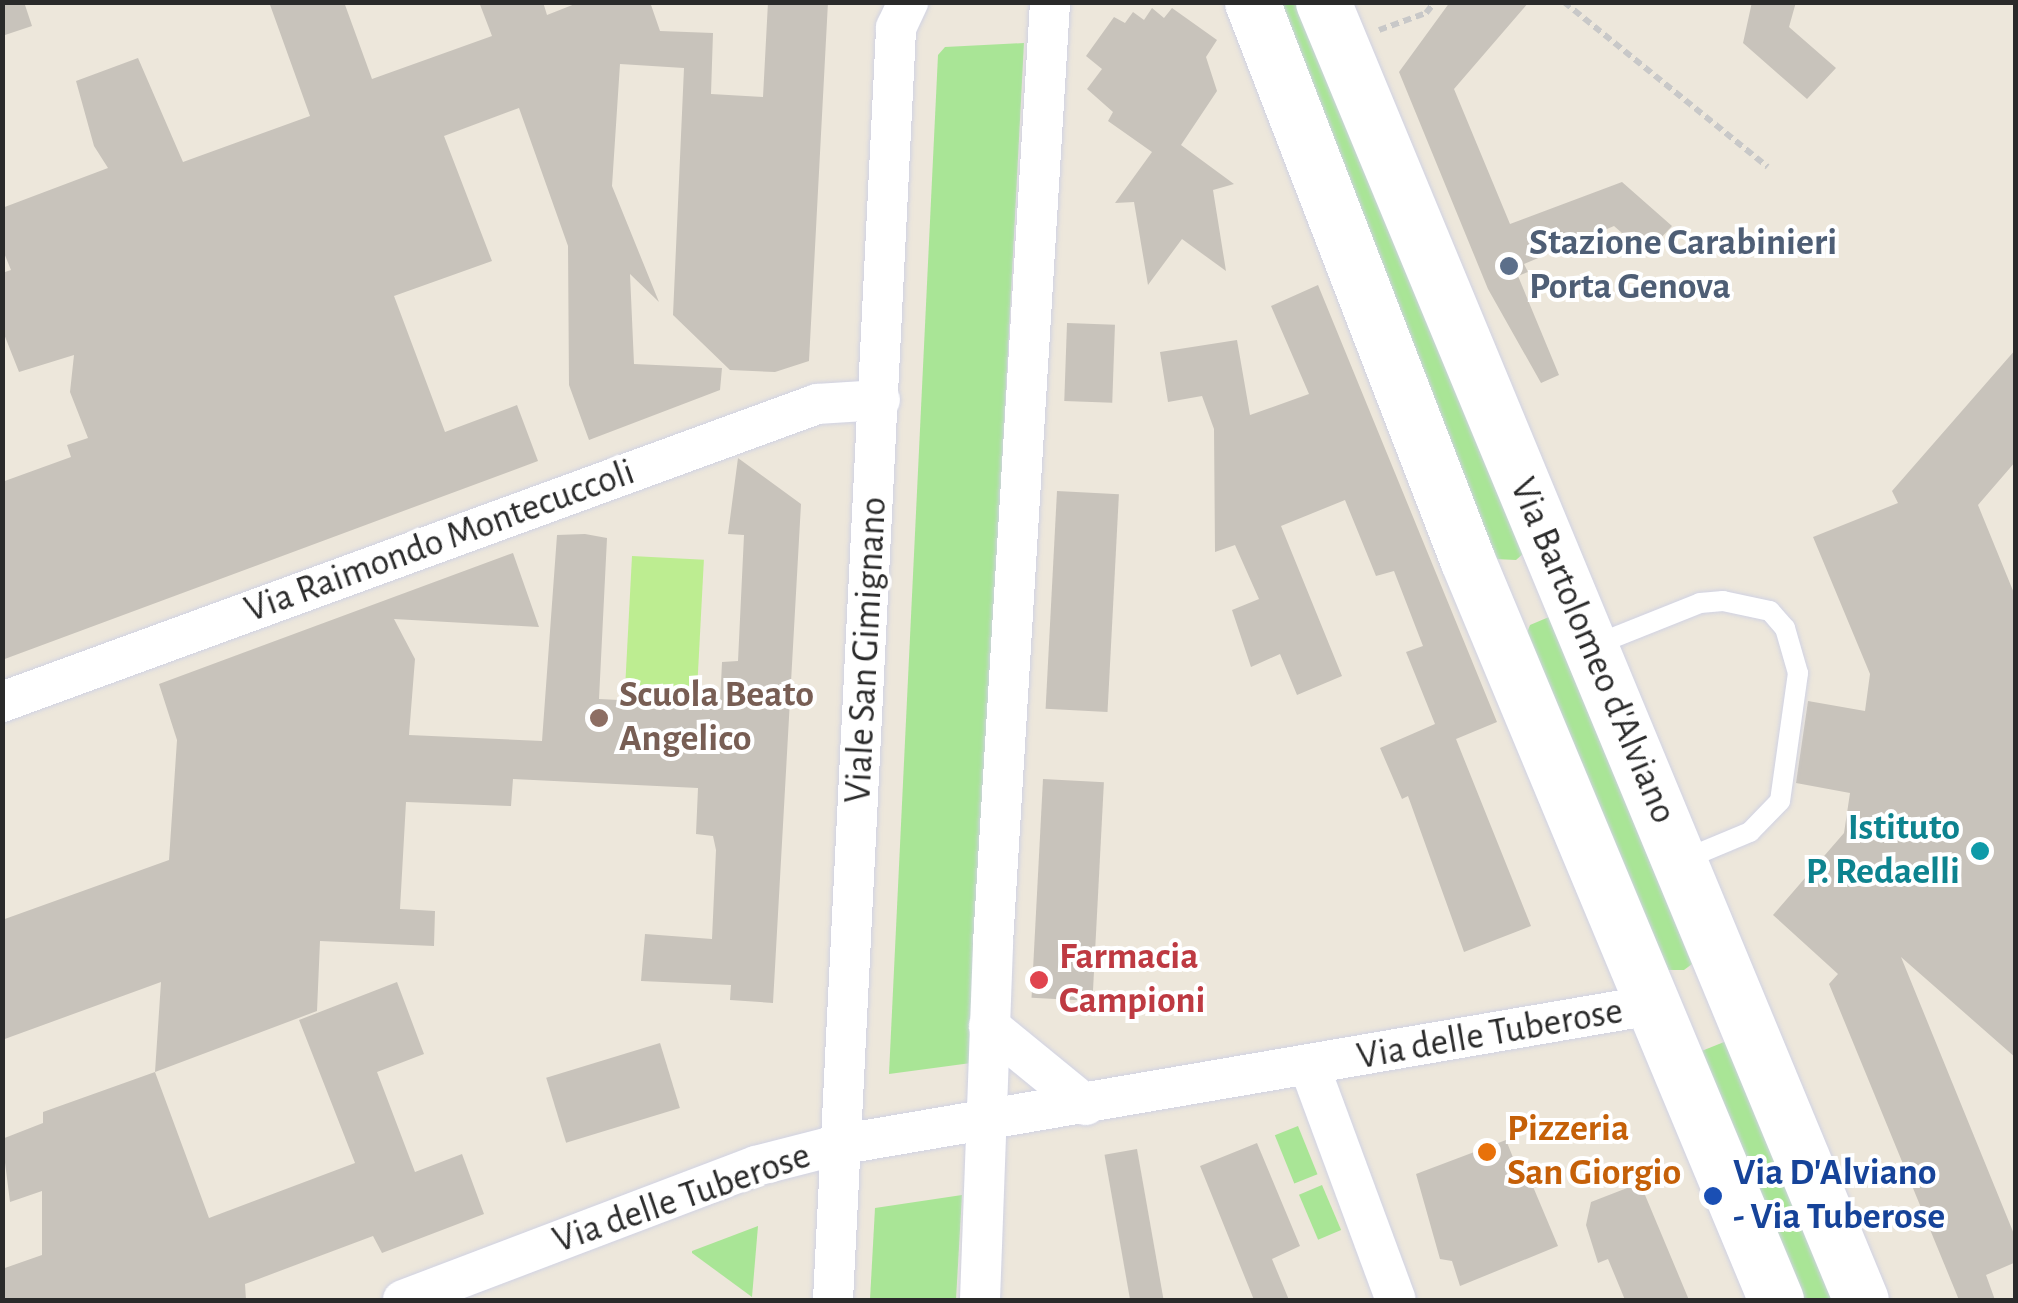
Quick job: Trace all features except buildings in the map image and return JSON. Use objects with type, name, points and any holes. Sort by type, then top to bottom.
[{"type":"main road","name":"Via Bartolomeo d'Alviano","points":[[1252,2],[1484,600],[1658,1004],[1776,1300]]},
{"type":"main road","name":"Via Bartolomeo d'Alviano","points":[[1323,2],[1861,1300]]},
{"type":"main road","points":[[1484,600],[1558,571]]},
{"type":"main road","points":[[1658,1004],[1730,978]]},
{"type":"street","points":[[980,1300],[989,1123],[989,1026],[1050,2]]},
{"type":"street","name":"Viale San Gimignano","points":[[833,1300],[838,1145],[902,15]]},
{"type":"street","name":"Via Raimondo Montecuccoli","points":[[2,702],[817,404],[880,400]]},
{"type":"street","name":"Via delle Tuberose","points":[[403,1300],[756,1166],[838,1145],[1310,1068],[1658,1004]]},
{"type":"street","points":[[989,1026],[1086,1105]]},
{"type":"street","points":[[1310,1068],[1396,1300]]},
{"type":"lane","points":[[1589,647],[1700,603],[1747,603],[1770,611],[1785,628],[1798,672],[1780,800],[1750,832],[1681,861]]},
{"type":"path","points":[[1372,33],[1426,14],[1435,2]]},
{"type":"path","points":[[1564,2],[1768,167]]},
{"type":"green space","points":[[1268,3],[1305,3],[1524,553],[1516,560],[1495,559]]},
{"type":"green space","points":[[1024,43],[971,1063],[889,1074],[938,55],[945,47]]},
{"type":"green space","points":[[632,556],[704,560],[697,693],[625,689]]},
{"type":"green space","points":[[1549,617],[1692,964],[1684,970],[1668,970],[1526,635],[1530,625]]},
{"type":"green space","points":[[1734,1038],[1840,1300],[1796,1300],[1696,1053]]},
{"type":"green space","points":[[1298,1126],[1317,1174],[1294,1184],[1275,1135]]},
{"type":"green space","points":[[1322,1185],[1341,1230],[1318,1240],[1299,1195]]},
{"type":"green space","points":[[962,1195],[956,1300],[870,1300],[875,1208]]},
{"type":"green space","points":[[758,1226],[752,1297],[692,1253],[692,1251]]},
{"type":"place","name":"Stazione Carabinieri Porta Genova","points":[[1509,266]]},
{"type":"place","name":"Scuola Beato Angelico","points":[[599,718]]},
{"type":"place","name":"Istituto P. Redaelli","points":[[1980,851]]},
{"type":"place","name":"Farmacia Campioni","points":[[1039,980]]},
{"type":"place","name":"Pizzeria San Giorgio","points":[[1487,1152]]},
{"type":"place","name":"Via D'Alviano - Via Tuberose","points":[[1713,1196]]}]
